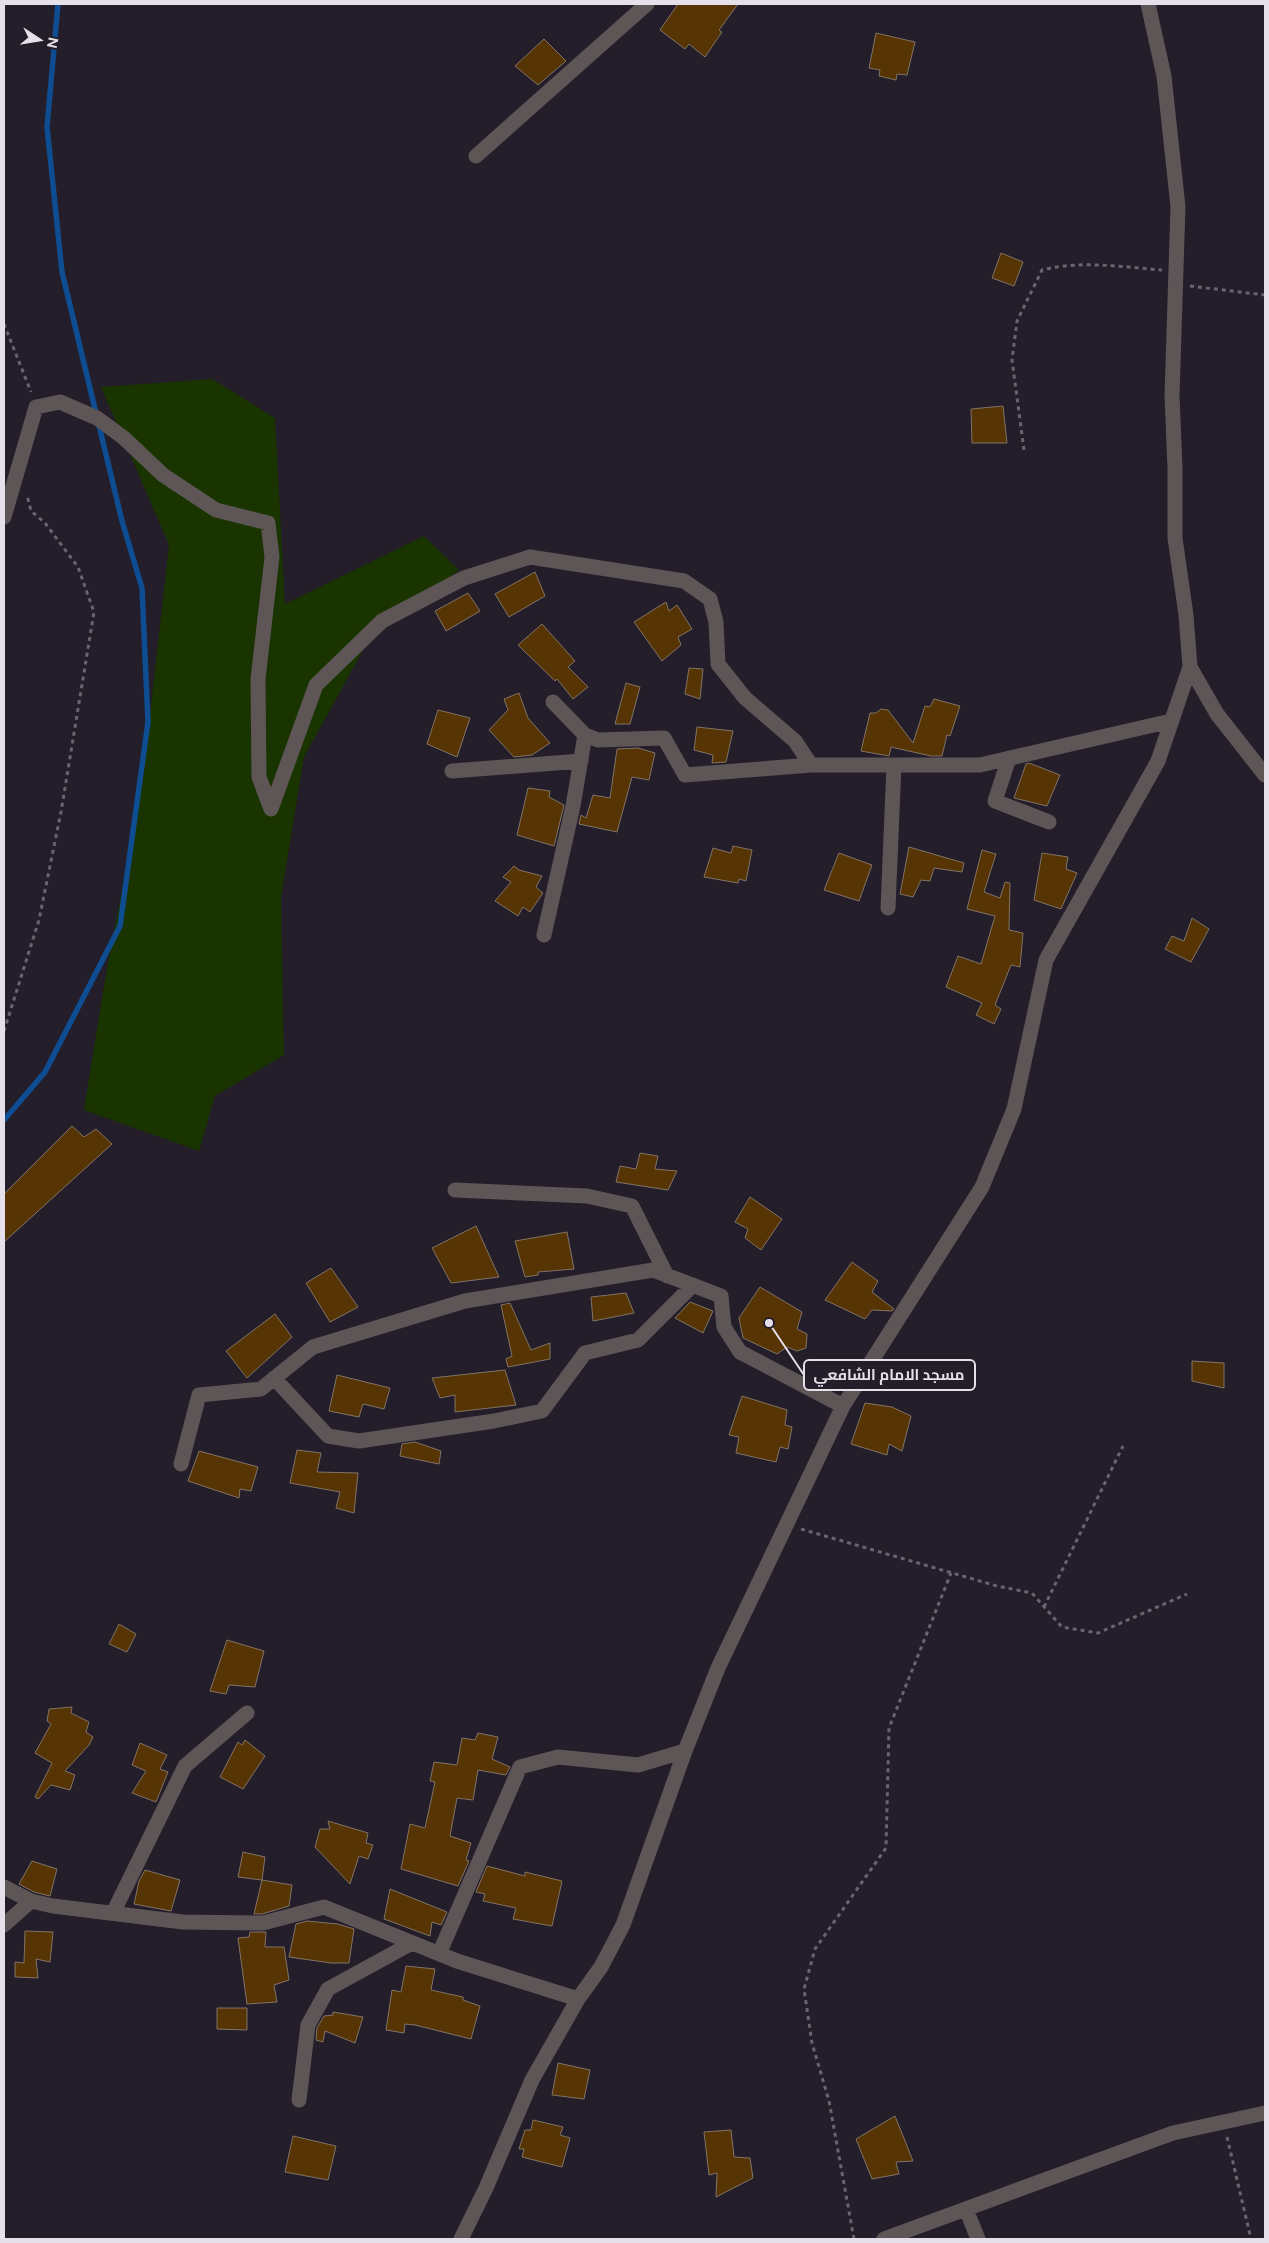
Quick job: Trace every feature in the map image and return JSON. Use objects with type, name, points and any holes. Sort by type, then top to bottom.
[{"type":"street","points":[[476,156],[647,4]]},
{"type":"street","points":[[461,2239],[486,2188],[532,2080],[578,1999],[601,1967],[623,1925],[685,1751],[718,1668],[843,1406],[982,1187],[1014,1109],[1046,960],[1158,761],[1190,667],[1186,615],[1175,538],[1176,469],[1172,396],[1178,208],[1164,76],[1148,4]]},
{"type":"street","points":[[4,517],[36,407],[60,402],[97,418],[124,438],[163,475],[216,510],[268,523],[272,556],[258,679],[259,777],[271,809],[316,685],[382,621],[464,578],[530,558],[684,581],[710,599],[716,622],[718,664],[745,698],[795,741],[811,766]]},
{"type":"street","points":[[1190,667],[1217,714],[1265,775]]},
{"type":"street","points":[[553,702],[585,735],[598,740],[664,738],[685,775],[811,766],[980,765],[1172,721]]},
{"type":"street","points":[[544,935],[574,806],[585,735]]},
{"type":"street","points":[[1010,758],[995,801],[1049,822]]},
{"type":"street","points":[[452,770],[512,768],[580,761]]},
{"type":"street","points":[[888,908],[894,765]]},
{"type":"street","points":[[455,1190],[587,1196],[632,1206],[667,1276]]},
{"type":"street","points":[[181,1464],[200,1395],[260,1389],[313,1347],[465,1301],[653,1270],[721,1296],[724,1327],[740,1352],[843,1406]]},
{"type":"street","points":[[274,1378],[328,1436],[359,1441],[494,1421],[542,1411],[585,1353],[638,1340],[693,1285]]},
{"type":"street","points":[[113,1913],[185,1766],[247,1714]]},
{"type":"street","points":[[439,1954],[520,1767],[558,1757],[638,1765],[685,1751]]},
{"type":"street","points":[[4,1887],[30,1901],[183,1922],[263,1923],[324,1907],[439,1954],[578,1999]]},
{"type":"street","points":[[4,1925],[30,1901]]},
{"type":"street","points":[[299,2100],[308,2025],[328,1989],[412,1943]]},
{"type":"street","points":[[884,2239],[1173,2133],[1265,2112]]},
{"type":"street","points":[[966,2209],[978,2239]]},
{"type":"path","points":[[1024,450],[1012,360],[1017,321],[1042,270],[1062,265],[1094,265],[1265,294]]},
{"type":"path","points":[[4,324],[36,407]]},
{"type":"path","points":[[4,1031],[40,911],[62,812],[94,612],[78,566],[45,523],[31,511],[26,492]]},
{"type":"path","points":[[1044,1607],[1123,1446]]},
{"type":"path","points":[[786,1525],[1032,1593],[1062,1627],[1098,1633],[1187,1594]]},
{"type":"path","points":[[854,2239],[828,2101],[812,2043],[804,1989],[815,1949],[886,1848],[890,1728],[951,1572]]},
{"type":"path","points":[[1224,2122],[1251,2239]]},
{"type":"green space","points":[[212,379],[275,418],[285,604],[424,536],[459,570],[367,643],[304,757],[281,898],[284,1055],[215,1096],[199,1151],[84,1110],[104,985],[143,777],[169,545],[101,387]]},
{"type":"building","points":[[678,4],[738,4],[719,30],[722,32],[705,57],[689,44],[685,49],[660,30]]},
{"type":"building","points":[[876,33],[915,42],[907,75],[897,74],[896,80],[879,76],[880,70],[869,68]]},
{"type":"building","points":[[544,39],[566,61],[538,85],[515,66]]},
{"type":"building","points":[[1001,253],[1023,262],[1014,286],[992,278]]},
{"type":"building","points":[[1003,406],[1007,443],[972,443],[971,409]]},
{"type":"building","points":[[535,572],[545,596],[509,617],[495,594]]},
{"type":"building","points":[[468,593],[480,611],[446,631],[435,611]]},
{"type":"building","points":[[666,602],[669,611],[677,605],[692,629],[678,637],[681,645],[662,661],[634,622]]},
{"type":"building","points":[[542,624],[575,661],[568,667],[588,687],[573,699],[557,679],[555,681],[518,645]]},
{"type":"building","points":[[689,668],[703,669],[700,699],[685,694]]},
{"type":"building","points":[[626,683],[640,687],[630,724],[615,724]]},
{"type":"building","points":[[519,693],[528,718],[550,743],[532,755],[514,757],[489,730],[508,710],[504,699]]},
{"type":"building","points":[[934,699],[960,706],[950,736],[947,735],[942,756],[931,756],[891,747],[889,756],[861,751],[870,713],[876,713],[881,709],[888,710],[913,743],[925,706],[930,707]]},
{"type":"building","points":[[438,710],[470,718],[457,757],[427,744]]},
{"type":"building","points":[[697,727],[733,731],[726,762],[712,763],[713,755],[694,750]]},
{"type":"building","points":[[638,748],[655,753],[649,780],[632,777],[617,832],[579,824],[581,815],[586,818],[593,795],[610,798],[617,749]]},
{"type":"building","points":[[1029,763],[1060,775],[1047,806],[1014,798],[1026,764]]},
{"type":"building","points":[[528,788],[550,791],[549,797],[564,805],[554,846],[517,835]]},
{"type":"building","points":[[733,846],[752,850],[746,881],[739,879],[738,883],[704,877],[713,848],[731,853]]},
{"type":"building","points":[[909,847],[964,863],[962,872],[934,868],[930,881],[921,880],[913,897],[900,894]]},
{"type":"building","points":[[982,850],[996,854],[984,892],[1000,898],[1005,882],[1010,883],[1009,930],[1023,933],[1020,967],[1011,965],[995,1005],[1001,1009],[994,1024],[976,1015],[982,1003],[946,987],[958,956],[981,964],[995,916],[967,909]]},
{"type":"building","points":[[839,853],[872,865],[859,901],[824,890]]},
{"type":"building","points":[[1042,853],[1068,857],[1066,869],[1077,873],[1061,909],[1034,900]]},
{"type":"building","points":[[514,866],[519,870],[542,876],[536,887],[543,893],[530,912],[523,907],[518,916],[495,901],[511,882],[503,877]]},
{"type":"building","points":[[1192,918],[1209,929],[1191,962],[1165,949],[1172,936],[1184,941]]},
{"type":"building","points":[[72,1126],[84,1137],[96,1129],[112,1144],[4,1242],[4,1194]]},
{"type":"building","points":[[640,1153],[658,1156],[655,1169],[677,1171],[668,1190],[616,1182],[620,1166],[636,1169]]},
{"type":"building","points":[[750,1197],[782,1219],[761,1250],[745,1238],[748,1229],[735,1222]]},
{"type":"building","points":[[476,1226],[499,1277],[451,1283],[432,1248]]},
{"type":"building","points":[[567,1232],[574,1269],[538,1272],[538,1275],[525,1277],[515,1241]]},
{"type":"building","points":[[852,1262],[878,1281],[872,1292],[894,1309],[892,1311],[872,1310],[865,1319],[825,1300]]},
{"type":"building","points":[[331,1268],[358,1307],[330,1322],[306,1283]]},
{"type":"building","points":[[760,1287],[802,1312],[797,1329],[807,1334],[806,1348],[797,1351],[787,1347],[777,1354],[743,1338],[739,1318]]},
{"type":"building","points":[[626,1293],[634,1313],[593,1321],[591,1297]]},
{"type":"building","points":[[690,1302],[713,1311],[703,1333],[675,1318]]},
{"type":"building","points":[[510,1303],[531,1350],[550,1343],[550,1359],[508,1367],[506,1359],[512,1356],[501,1305]]},
{"type":"building","points":[[275,1314],[292,1337],[247,1378],[226,1351]]},
{"type":"building","points":[[1192,1361],[1224,1363],[1224,1388],[1192,1381]]},
{"type":"building","points":[[505,1370],[516,1405],[455,1412],[455,1395],[440,1398],[432,1378]]},
{"type":"building","points":[[337,1375],[390,1388],[384,1409],[363,1404],[359,1417],[329,1411]]},
{"type":"building","points":[[742,1396],[787,1410],[785,1425],[792,1427],[788,1449],[780,1447],[776,1462],[736,1453],[739,1437],[729,1435]]},
{"type":"building","points":[[865,1403],[892,1407],[911,1416],[902,1451],[889,1444],[887,1455],[851,1444]]},
{"type":"building","points":[[415,1442],[441,1451],[439,1464],[400,1456],[402,1444]]},
{"type":"building","points":[[297,1450],[321,1453],[317,1472],[358,1473],[354,1513],[336,1508],[340,1492],[290,1483]]},
{"type":"building","points":[[199,1451],[258,1467],[251,1491],[240,1489],[239,1498],[188,1481]]},
{"type":"building","points":[[119,1624],[136,1634],[127,1652],[109,1644]]},
{"type":"building","points":[[227,1640],[264,1651],[255,1687],[229,1685],[226,1694],[210,1691]]},
{"type":"building","points":[[72,1707],[71,1713],[89,1722],[86,1732],[93,1737],[89,1745],[65,1771],[75,1775],[70,1790],[51,1785],[38,1799],[35,1797],[52,1763],[35,1753],[51,1724],[47,1721],[49,1709]]},
{"type":"building","points":[[478,1733],[498,1737],[492,1759],[510,1767],[506,1775],[478,1770],[473,1800],[457,1798],[450,1836],[471,1843],[466,1860],[469,1861],[458,1886],[401,1869],[410,1824],[425,1828],[435,1782],[430,1781],[434,1762],[457,1765],[462,1738],[475,1740]]},
{"type":"building","points":[[245,1740],[265,1756],[243,1789],[220,1777],[238,1742],[242,1745]]},
{"type":"building","points":[[140,1743],[167,1755],[160,1769],[168,1772],[156,1802],[132,1793],[146,1771],[132,1765]]},
{"type":"building","points":[[328,1821],[368,1833],[366,1843],[373,1845],[368,1859],[359,1856],[350,1884],[315,1847],[320,1829],[330,1829]]},
{"type":"building","points":[[243,1852],[265,1857],[262,1880],[238,1877]]},
{"type":"building","points":[[32,1861],[57,1869],[50,1896],[34,1892],[19,1884]]},
{"type":"building","points":[[487,1866],[525,1876],[525,1872],[562,1881],[552,1926],[513,1919],[516,1908],[483,1901],[485,1894],[476,1892]]},
{"type":"building","points":[[145,1870],[180,1880],[171,1911],[134,1904],[139,1881]]},
{"type":"building","points":[[262,1880],[292,1885],[289,1906],[262,1914],[254,1914]]},
{"type":"building","points":[[390,1889],[447,1912],[441,1925],[432,1922],[430,1936],[384,1919]]},
{"type":"building","points":[[307,1921],[338,1924],[354,1929],[349,1963],[331,1963],[289,1957],[296,1924]]},
{"type":"building","points":[[25,1931],[53,1932],[50,1962],[36,1959],[38,1978],[15,1977],[15,1962],[24,1963]]},
{"type":"building","points":[[250,1932],[266,1932],[265,1947],[284,1947],[289,1980],[274,1985],[277,2002],[247,2004],[238,1938],[249,1937]]},
{"type":"building","points":[[406,1966],[435,1969],[431,1990],[463,1997],[463,2000],[480,2006],[471,2039],[415,2025],[405,2024],[404,2033],[386,2030],[392,1990],[401,1992]]},
{"type":"building","points":[[217,2008],[247,2008],[247,2030],[217,2029]]},
{"type":"building","points":[[333,2012],[363,2017],[355,2043],[325,2031],[323,2042],[316,2040],[317,2028],[324,2016],[333,2015]]},
{"type":"building","points":[[558,2063],[590,2070],[584,2099],[552,2095]]},
{"type":"building","points":[[895,2116],[913,2161],[896,2162],[899,2174],[872,2179],[856,2139]]},
{"type":"building","points":[[533,2120],[563,2127],[560,2135],[570,2138],[562,2167],[522,2157],[524,2149],[519,2149],[525,2130],[531,2130]]},
{"type":"building","points":[[731,2130],[734,2157],[750,2158],[753,2178],[716,2197],[717,2173],[709,2175],[704,2132]]},
{"type":"building","points":[[293,2136],[336,2146],[328,2180],[285,2172]]},
{"type":"waterway","points":[[4,1120],[45,1072],[120,926],[148,722],[142,588],[122,521],[62,272],[47,127],[58,4]]},
{"type":"place","name":"مسجد الامام الشافعي","points":[[769,1323]]}]
